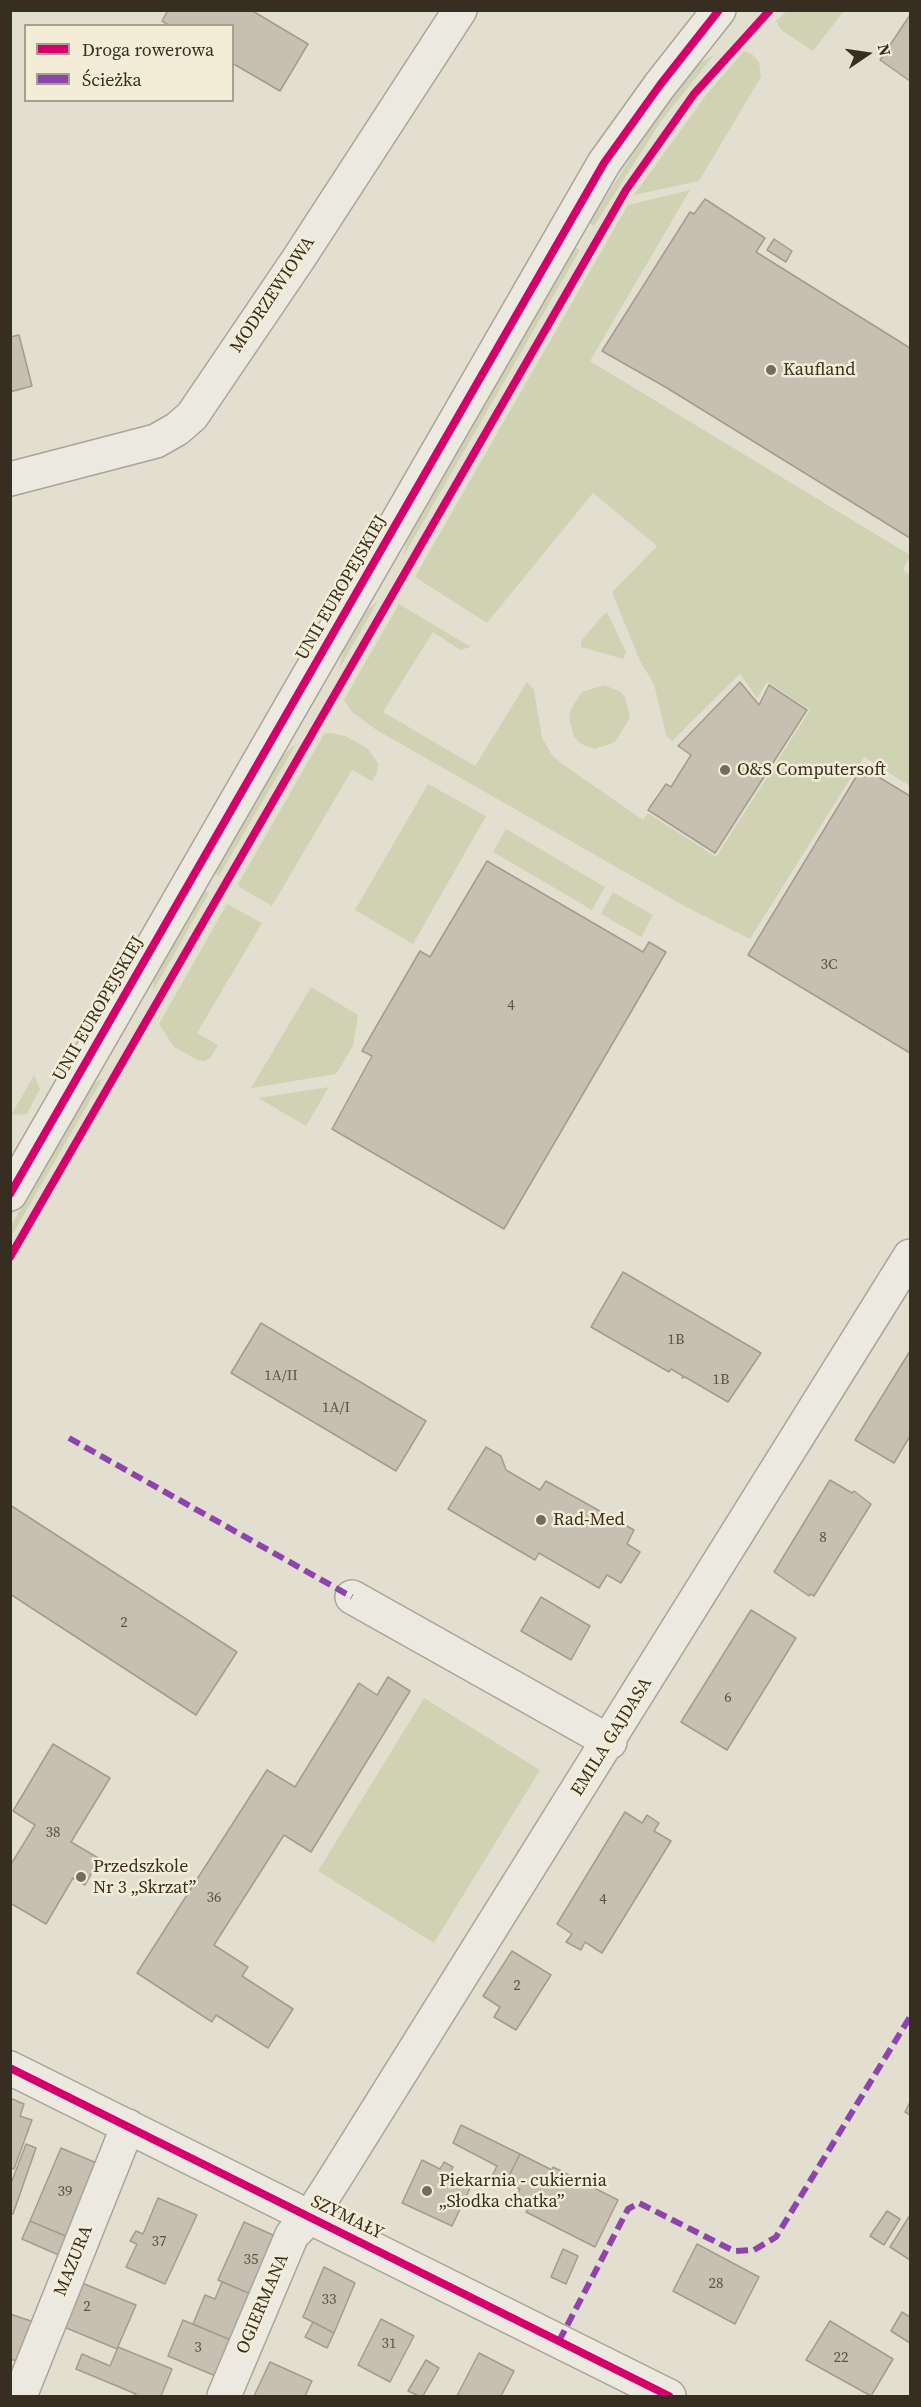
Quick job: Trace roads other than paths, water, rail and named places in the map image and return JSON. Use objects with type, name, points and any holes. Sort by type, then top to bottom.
[{"type":"street","name":"MODRZEWIOWA","points":[[10,479],[156,441],[177,429],[192,416],[299,258],[460,10]]},
{"type":"street","name":"UNII EUROPEJSKIEJ","points":[[10,1194],[604,163],[660,85],[719,10]]},
{"type":"street","name":"EMILA GAJDASA","points":[[310,2217],[610,1742],[910,1256]]},
{"type":"street","points":[[352,1597],[610,1742]]},
{"type":"street","name":"SZYMAŁY","points":[[10,2068],[669,2397]]},
{"type":"street","name":"MAZURA","points":[[20,2397],[128,2126]]},
{"type":"street","name":"OGIERMANA","points":[[224,2397],[292,2235],[310,2217]]},
{"type":"place","name":"Kaufland","points":[[771,370]]},
{"type":"place","name":"O&S Computersoft","points":[[725,770]]},
{"type":"place","name":"Rad-Med","points":[[541,1520]]},
{"type":"place","name":"Przedszkole Nr 3 „Skrzat”","points":[[81,1877]]},
{"type":"place","name":"Piekarnia - cukiernia „Słodka chatka”","points":[[427,2191]]}]
